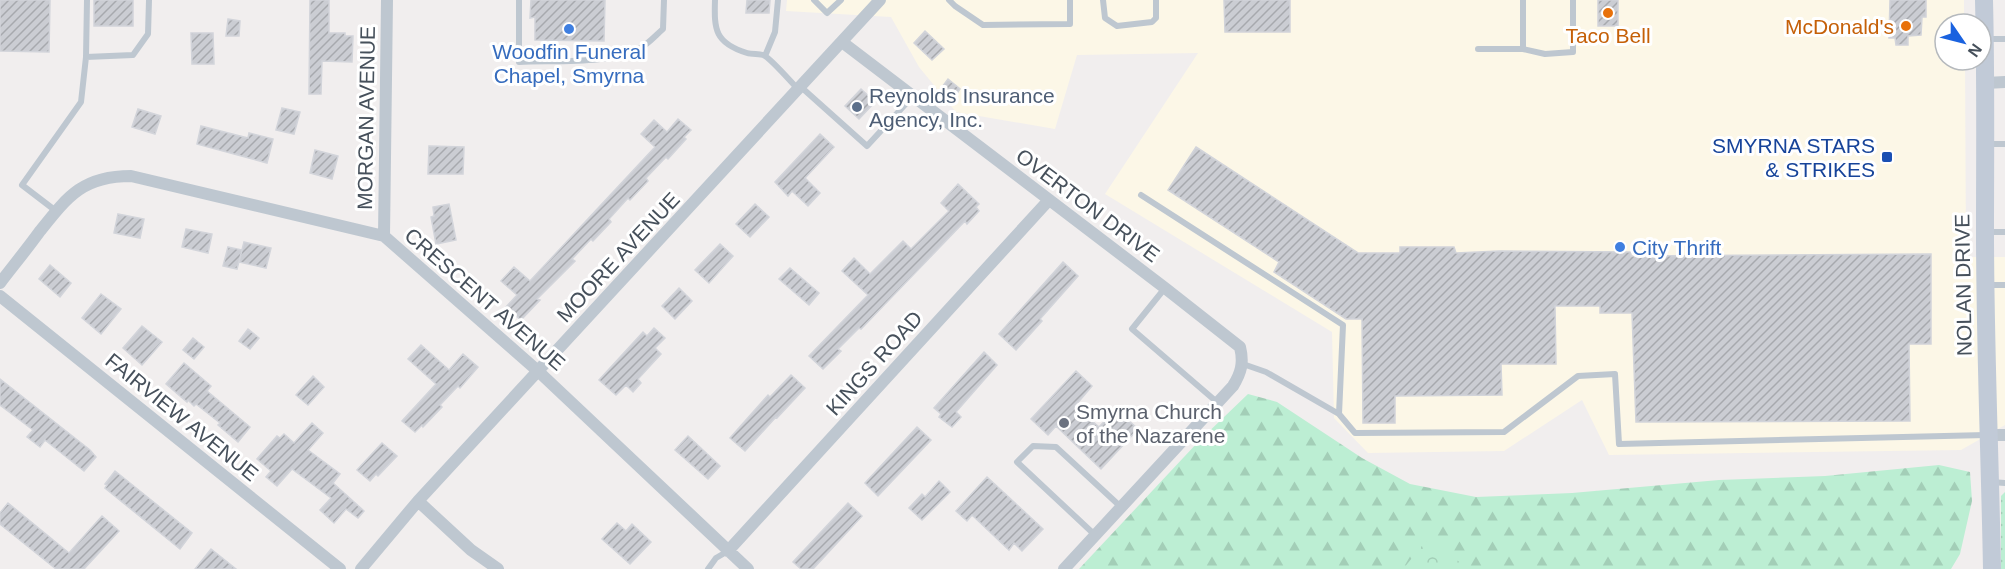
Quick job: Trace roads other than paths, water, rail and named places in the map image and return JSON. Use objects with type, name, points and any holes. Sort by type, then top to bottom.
[{"type":"street","name":"MORGAN AVENUE","points":[[384,236],[387,0]]},
{"type":"street","name":"MOORE AVENUE","points":[[361,569],[418,501],[880,0]]},
{"type":"street","name":"OVERTON DRIVE","points":[[842,42],[1240,347],[1243,364]]},
{"type":"street","name":"NOLAN DRIVE","points":[[1986,72],[1985,285],[1998,482],[1992,569]]},
{"type":"street","points":[[1986,83],[2005,82]]},
{"type":"street","name":"CRESCENT AVENUE","points":[[0,283],[72,194],[92,182],[114,176],[131,176],[384,236],[539,372],[748,569]]},
{"type":"street","name":"KINGS ROAD","points":[[728,551],[1048,201]]},
{"type":"street","name":"FAIRVIEW AVENUE","points":[[0,296],[340,569]]},
{"type":"street","points":[[1064,569],[1218,404],[1240,375],[1243,364]]},
{"type":"street","points":[[418,501],[471,550],[498,569]]},
{"type":"lane","points":[[56,211],[22,185],[81,102],[86,57],[87,0]]},
{"type":"lane","points":[[86,57],[134,55],[148,34],[149,0]]},
{"type":"lane","points":[[519,0],[519,62],[608,59],[626,55],[643,46],[663,29],[664,0]]},
{"type":"lane","points":[[715,0],[714,26],[719,36],[727,43],[747,53],[765,56],[867,147],[913,96]]},
{"type":"lane","points":[[765,56],[775,32],[778,0]]},
{"type":"lane","points":[[813,0],[827,13],[841,0]]},
{"type":"lane","points":[[949,0],[984,25],[1070,24],[1070,0]]},
{"type":"lane","points":[[1103,0],[1105,18],[1117,26],[1152,22],[1156,18],[1156,0]]},
{"type":"lane","points":[[1523,0],[1523,49]]},
{"type":"lane","points":[[1478,49],[1523,49],[1545,54],[1573,52],[1573,0]]},
{"type":"lane","points":[[1986,144],[2005,144]]},
{"type":"lane","points":[[1141,195],[1343,325],[1339,414]]},
{"type":"lane","points":[[1985,232],[2005,232]]},
{"type":"lane","points":[[1985,285],[2005,285]]},
{"type":"lane","points":[[1165,288],[1132,329],[1218,404]]},
{"type":"lane","points":[[1243,364],[1266,372],[1339,414],[1355,433],[1504,432],[1578,376],[1615,374],[1619,444],[1996,435]]},
{"type":"lane","points":[[1095,535],[1017,462],[1033,446],[1056,447],[1121,507]]},
{"type":"lane","points":[[708,569],[716,558],[728,551]]},
{"type":"place","name":"Taco Bell","points":[[1608,13]]},
{"type":"place","name":"McDonald's","points":[[1906,26]]},
{"type":"place","name":"Woodfin Funeral Chapel, Smyrna","points":[[569,29]]},
{"type":"place","name":"Reynolds Insurance Agency, Inc.","points":[[857,107]]},
{"type":"place","name":"SMYRNA STARS & STRIKES","points":[[1887,157]]},
{"type":"place","name":"City Thrift","points":[[1620,247]]},
{"type":"place","name":"Smyrna Church of the Nazarene","points":[[1064,423]]}]
